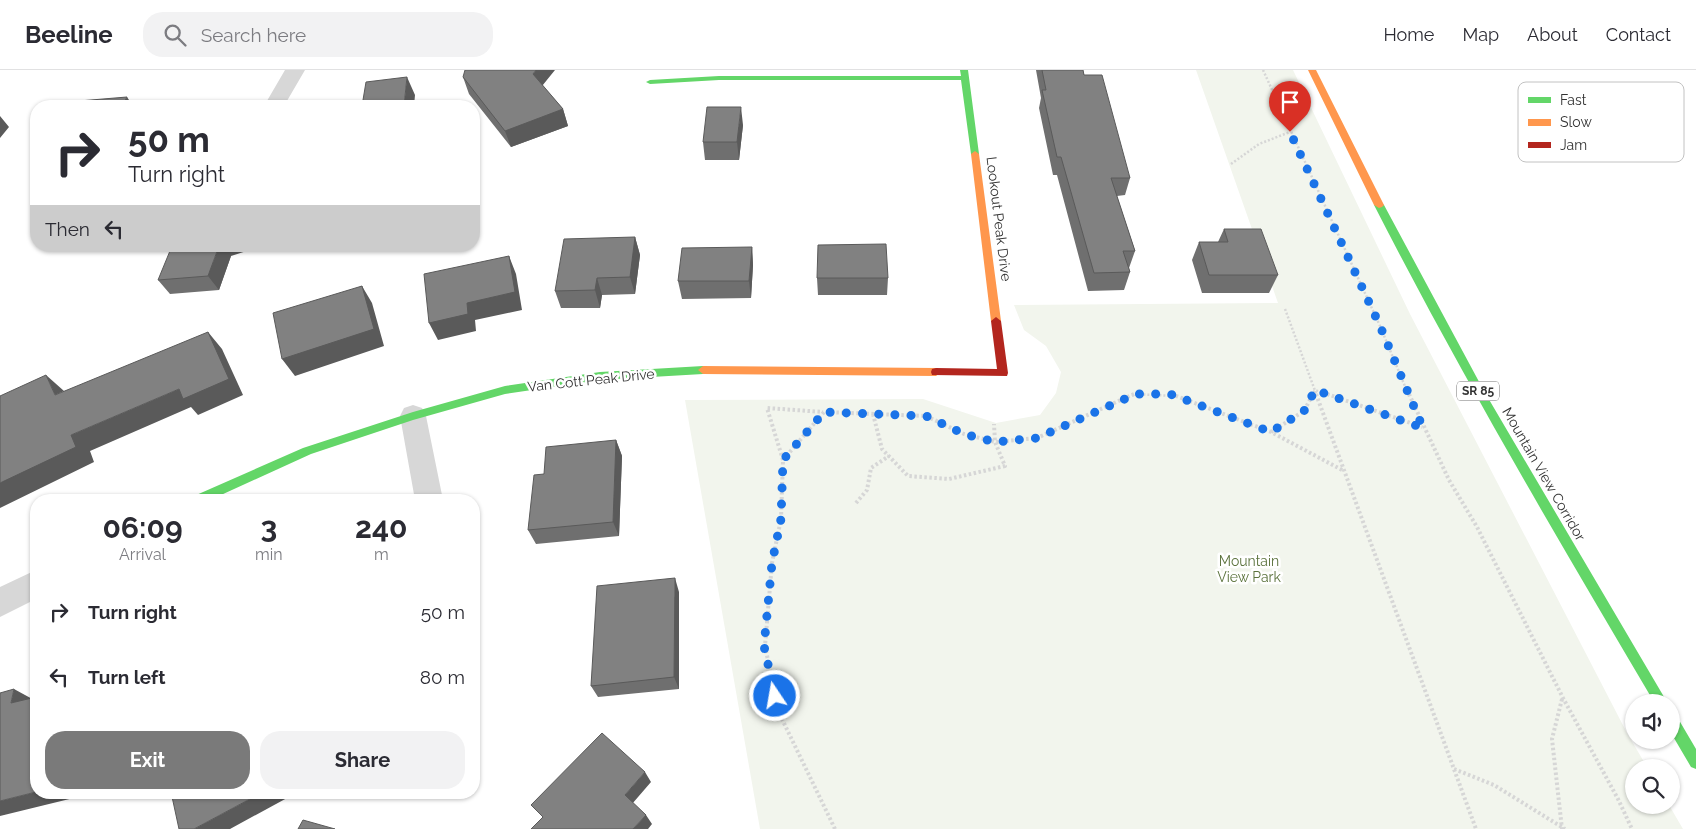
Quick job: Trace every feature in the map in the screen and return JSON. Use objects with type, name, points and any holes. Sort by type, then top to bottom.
[{"type":"main road","name":"Mountain View Corridor","points":[[1312,70],[1404,255],[1484,400],[1656,694]]},
{"type":"main road","points":[[650,82],[719,78],[965,74]]},
{"type":"main road","name":"Lookout Peak Drive","points":[[965,74],[1004,373]]},
{"type":"main road","name":"Van Cott Peak Drive","points":[[211,494],[307,451],[413,416],[506,390],[600,376],[700,370],[1004,373]]},
{"type":"main road","points":[[1680,735],[1696,762]]},
{"type":"street","points":[[278,100],[295,70]]},
{"type":"street","points":[[413,416],[428,494]]},
{"type":"street","points":[[0,603],[30,587]]},
{"type":"path","points":[[1263,70],[1380,326],[1423,428],[1449,480],[1477,527],[1563,698],[1618,799],[1632,829]]},
{"type":"path","points":[[1231,164],[1246,151],[1273,135],[1290,132]]},
{"type":"path","points":[[1285,309],[1476,829]]},
{"type":"path","points":[[1315,390],[1423,428]]},
{"type":"path","points":[[1271,432],[1304,411],[1315,390]]},
{"type":"path","points":[[835,829],[779,713],[764,646],[772,563],[781,519],[783,460],[767,408],[926,416],[964,434],[995,442],[1037,438],[1136,394],[1170,394],[1271,432],[1344,471]]},
{"type":"path","points":[[783,460],[824,412]]},
{"type":"path","points":[[873,414],[882,449],[908,476],[948,479],[1005,466],[995,442],[994,424]]},
{"type":"path","points":[[856,503],[866,490],[871,468],[889,456]]},
{"type":"path","points":[[1562,828],[1552,739],[1563,698]]},
{"type":"path","points":[[1454,769],[1494,785],[1562,828]]},
{"type":"green space","name":"Mountain View Park","points":[[1196,70],[1293,70],[1410,314],[1625,729],[1625,749],[1636,749],[1642,759],[1625,759],[1625,814],[1674,814],[1683,829],[760,829],[685,400],[923,399],[996,423],[1040,415],[1056,393],[1061,372],[1046,346],[1024,330],[1014,305],[1278,303]]},
{"type":"building","points":[[465,70],[536,70],[533,74],[563,109],[505,131],[463,77]]},
{"type":"building","points":[[1042,70],[1083,70],[1084,75],[1102,75],[1130,178],[1111,178],[1135,251],[1123,251],[1130,272],[1094,273],[1061,157],[1057,157],[1042,90],[1046,90]]},
{"type":"building","points":[[407,77],[405,100],[363,100],[366,82]]},
{"type":"building","points":[[127,97],[125,100],[91,100]]},
{"type":"building","points":[[707,107],[741,107],[737,142],[703,142]]},
{"type":"building","points":[[1224,229],[1261,229],[1278,275],[1209,275],[1199,242],[1228,242]]},
{"type":"building","points":[[635,237],[630,277],[597,278],[595,290],[555,291],[564,239]]},
{"type":"building","points":[[886,244],[888,278],[817,278],[818,245]]},
{"type":"building","points":[[752,247],[749,281],[678,281],[682,248]]},
{"type":"building","points":[[170,252],[217,252],[208,276],[158,280]]},
{"type":"building","points":[[509,256],[515,292],[467,303],[468,314],[429,323],[424,274]]},
{"type":"building","points":[[362,286],[374,329],[282,359],[273,313]]},
{"type":"building","points":[[208,332],[229,379],[183,399],[179,389],[71,435],[76,447],[0,483],[0,396],[46,375],[55,395]]},
{"type":"building","points":[[616,440],[613,522],[528,530],[534,475],[544,474],[546,447]]},
{"type":"building","points":[[675,578],[674,677],[591,686],[597,586]]},
{"type":"building","points":[[14,689],[11,703],[30,698],[30,794],[0,801],[0,693]]},
{"type":"building","points":[[602,733],[645,772],[625,795],[646,815],[633,829],[531,829],[543,817],[531,805]]},
{"type":"building","points":[[173,799],[250,799],[194,829],[179,829]]},
{"type":"building","points":[[303,820],[335,829],[298,829]]},
{"type":"traffic: fast","points":[[964,70],[975,154]]},
{"type":"traffic: fast","points":[[650,82],[719,78],[965,78]]},
{"type":"traffic: fast","points":[[1379,205],[1480,394],[1656,694]]},
{"type":"traffic: fast","points":[[211,494],[307,451],[413,416],[505,390],[600,376],[703,370]]},
{"type":"traffic: fast","points":[[1680,735],[1696,762]]},
{"type":"traffic: slow","points":[[1312,70],[1379,205]]},
{"type":"traffic: slow","points":[[975,154],[996,321]]},
{"type":"traffic: slow","points":[[703,370],[936,372]]},
{"type":"traffic: jam","points":[[936,372],[1003,373],[996,321]]},
{"type":"route","points":[[775,696],[764,646],[772,563],[781,519],[783,460],[824,412],[926,416],[964,434],[995,442],[1037,438],[1136,394],[1170,394],[1271,432],[1304,411],[1315,390],[1423,428],[1380,326],[1290,132]]}]
